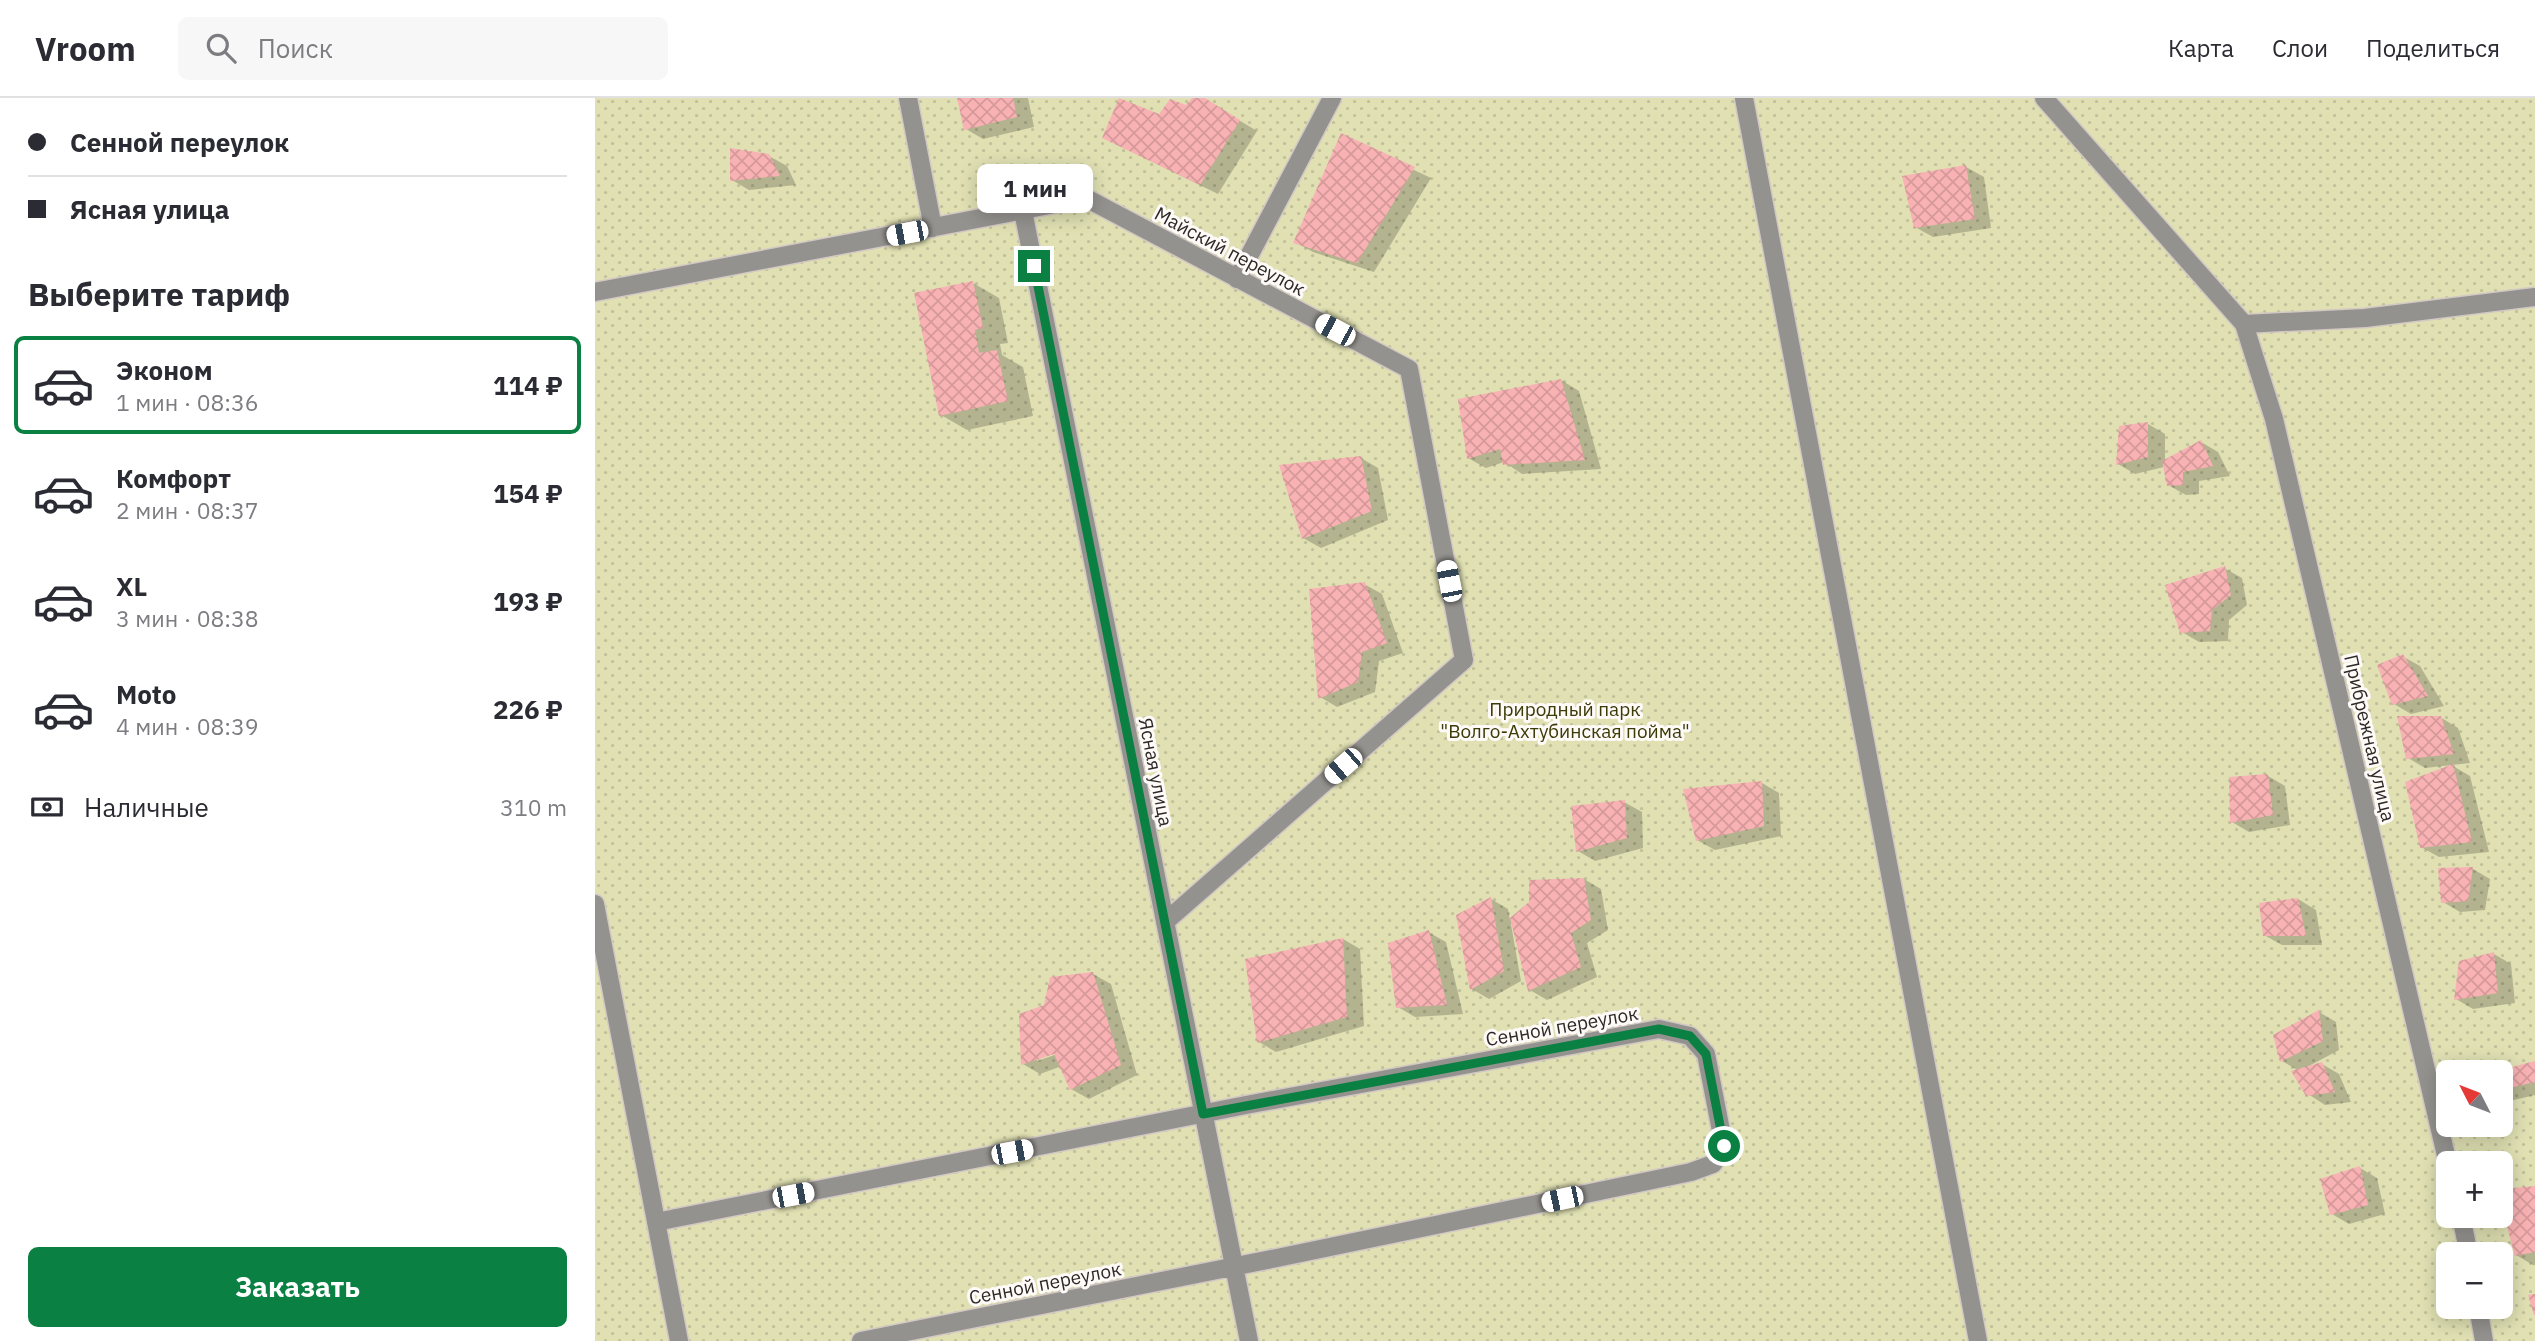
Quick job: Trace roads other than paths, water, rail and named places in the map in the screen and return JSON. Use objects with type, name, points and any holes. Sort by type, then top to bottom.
[{"type":"street","points":[[908,98],[933,228]]},
{"type":"street","points":[[1237,279],[1332,98]]},
{"type":"street","points":[[1744,98],[1978,1341]]},
{"type":"street","points":[[2044,98],[2244,324],[2365,318],[2535,297]]},
{"type":"street","name":"Майский переулок","points":[[1023,211],[1086,198],[1409,369],[1464,660],[1165,922]]},
{"type":"street","points":[[595,292],[1023,211]]},
{"type":"street","name":"Ясная улица","points":[[1023,211],[1249,1341]]},
{"type":"street","name":"Прибрежная улица","points":[[2244,324],[2274,419],[2445,1151]]},
{"type":"street","points":[[595,904],[679,1341]]},
{"type":"street","name":"Сенной переулок","points":[[656,1222],[1203,1114],[1659,1029],[1690,1036],[1706,1054],[1724,1146],[1713,1164],[1691,1172],[861,1341]]},
{"type":"street","points":[[2481,1319],[2484,1341]]},
{"type":"park label","name":"Природный парк \"Волго-Ахтубинская пойма\"","points":[[1565,720]]}]
